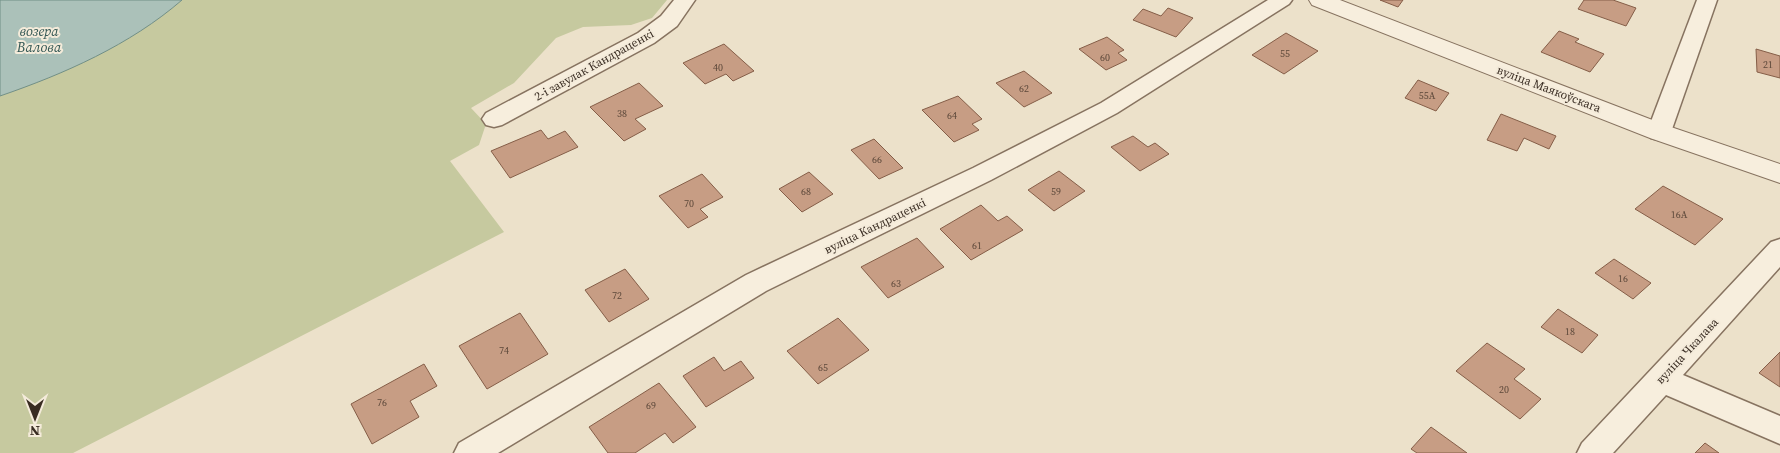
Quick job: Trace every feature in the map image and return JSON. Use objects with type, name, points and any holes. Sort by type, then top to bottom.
[{"type":"street","name":"2-і завулак Кандраценкі","points":[[494,119],[646,38],[669,21],[685,0]]},
{"type":"street","name":"вуліца Кандраценкі","points":[[470,453],[756,283],[982,174],[1109,108],[1282,0]]},
{"type":"street","name":"вуліца Маякоўскага","points":[[1320,0],[1658,132],[1780,174]]},
{"type":"street","points":[[1658,132],[1707,0]]},
{"type":"street","name":"вуліца Чкалава","points":[[1593,453],[1780,249]]},
{"type":"street","points":[[1661,380],[1780,430]]},
{"type":"green space","points":[[182,0],[667,0],[652,18],[631,25],[583,27],[556,38],[514,83],[471,108],[486,124],[479,145],[450,161],[504,232],[73,453],[0,453],[0,96],[48,78],[96,56],[141,31]]},
{"type":"water","name":"возера Валова","points":[[0,0],[182,0],[141,31],[96,57],[0,96]]},
{"type":"building","points":[[1380,0],[1403,0],[1398,7]]},
{"type":"building","points":[[1584,0],[1613,0],[1636,8],[1626,26],[1578,9]]},
{"type":"building","points":[[1168,8],[1193,18],[1176,37],[1133,20],[1143,9],[1161,16]]},
{"type":"building","points":[[1559,31],[1579,39],[1575,42],[1604,54],[1590,72],[1541,52]]},
{"type":"building","points":[[1286,33],[1318,51],[1284,74],[1252,55]]},
{"type":"building","points":[[1107,37],[1124,50],[1118,53],[1127,60],[1106,70],[1079,49]]},
{"type":"building","points":[[724,44],[754,71],[733,81],[726,74],[705,84],[683,63]]},
{"type":"building","points":[[1756,49],[1780,56],[1780,78],[1757,72]]},
{"type":"building","points":[[1024,71],[1052,93],[1024,107],[996,83]]},
{"type":"building","points":[[1418,80],[1449,93],[1436,111],[1405,98]]},
{"type":"building","points":[[639,83],[663,106],[635,119],[646,129],[624,141],[590,107]]},
{"type":"building","points":[[958,96],[982,119],[972,124],[979,130],[954,142],[922,110]]},
{"type":"building","points":[[1501,114],[1556,136],[1549,149],[1524,138],[1517,151],[1487,140]]},
{"type":"building","points":[[541,130],[548,139],[565,131],[578,147],[510,178],[491,151]]},
{"type":"building","points":[[1133,136],[1148,147],[1155,143],[1169,154],[1140,171],[1111,147]]},
{"type":"building","points":[[874,139],[903,168],[879,179],[851,150]]},
{"type":"building","points":[[1059,171],[1085,191],[1054,211],[1028,190]]},
{"type":"building","points":[[809,172],[833,194],[802,212],[779,189]]},
{"type":"building","points":[[702,174],[723,197],[700,209],[708,217],[688,228],[659,196]]},
{"type":"building","points":[[1663,186],[1723,219],[1695,245],[1635,209]]},
{"type":"building","points":[[981,205],[998,221],[1007,216],[1023,230],[971,260],[940,229]]},
{"type":"building","points":[[917,238],[944,267],[888,298],[861,267]]},
{"type":"building","points":[[1614,259],[1651,283],[1633,299],[1595,273]]},
{"type":"building","points":[[625,269],[649,299],[609,322],[585,290]]},
{"type":"building","points":[[1558,309],[1598,335],[1582,353],[1541,327]]},
{"type":"building","points":[[520,313],[548,354],[487,389],[459,346]]},
{"type":"building","points":[[838,318],[869,350],[818,384],[787,351]]},
{"type":"building","points":[[1487,343],[1525,369],[1514,379],[1541,399],[1520,419],[1456,371]]},
{"type":"building","points":[[1780,352],[1780,387],[1759,373]]},
{"type":"building","points":[[714,357],[724,371],[741,361],[754,378],[706,407],[683,376]]},
{"type":"building","points":[[424,364],[437,386],[410,401],[419,417],[372,444],[351,404]]},
{"type":"building","points":[[659,383],[696,427],[673,443],[665,433],[635,453],[608,453],[589,427]]},
{"type":"building","points":[[1431,427],[1467,453],[1417,453],[1411,449]]},
{"type":"building","points":[[1705,443],[1719,453],[1695,453]]}]
